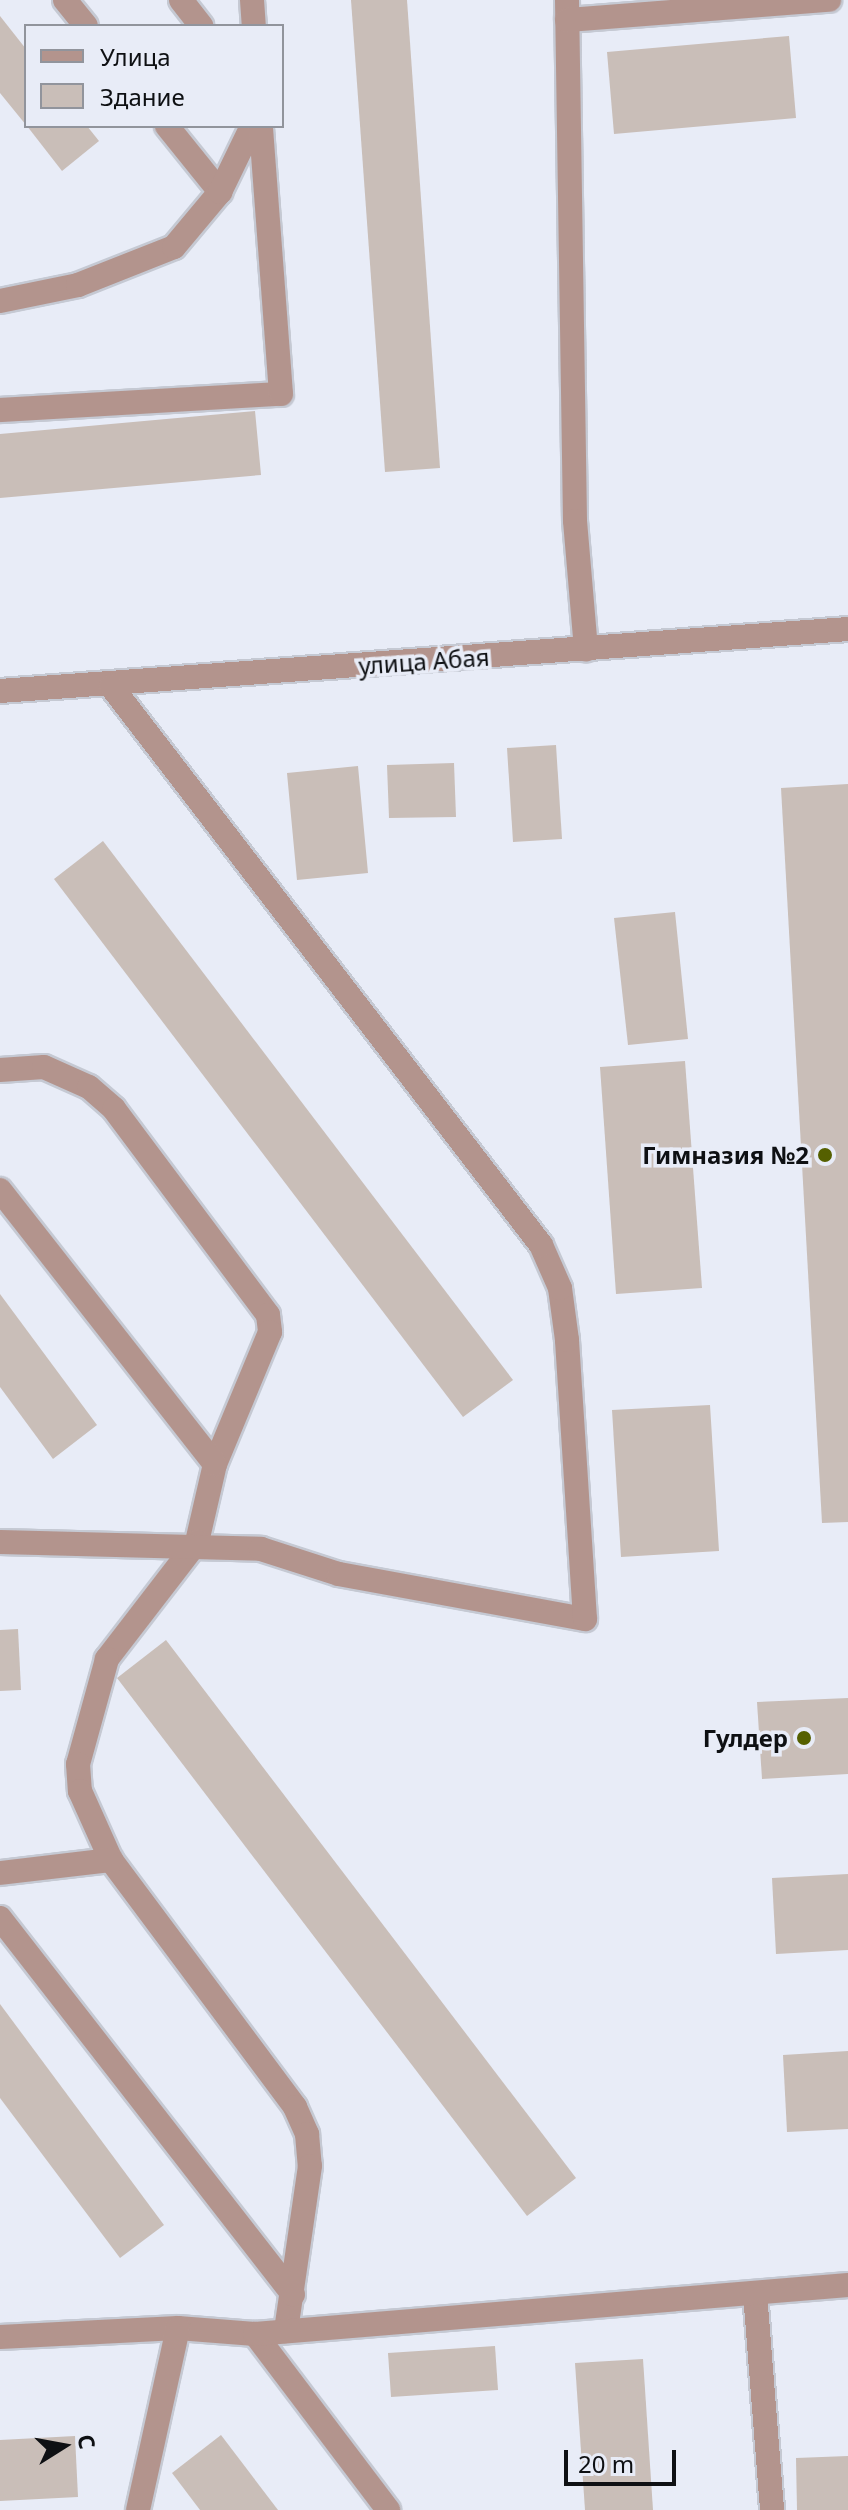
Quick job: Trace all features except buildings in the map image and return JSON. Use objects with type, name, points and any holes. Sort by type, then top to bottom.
[{"type":"street","points":[[65,0],[84,24]]},
{"type":"street","points":[[181,0],[199,24]]},
{"type":"street","points":[[252,0],[254,24]]},
{"type":"street","points":[[586,650],[575,521],[567,10],[829,0]]},
{"type":"street","points":[[169,128],[220,192]]},
{"type":"street","points":[[2,298],[141,264],[174,247],[220,192],[251,128]]},
{"type":"street","points":[[0,410],[281,394],[261,128]]},
{"type":"street","name":"улица Абая","points":[[0,691],[111,686],[848,629]]},
{"type":"street","points":[[0,1542],[197,1542],[585,1619],[567,1340],[560,1288],[541,1245],[111,686]]},
{"type":"street","points":[[0,1070],[44,1067],[89,1087],[114,1109],[268,1315],[267,1340],[215,1464],[197,1542],[107,1659],[90,1699],[80,1791],[111,1860],[307,2134],[310,2166],[286,2331]]},
{"type":"street","points":[[0,1190],[215,1464]]},
{"type":"street","points":[[0,1873],[111,1860]]},
{"type":"street","points":[[0,1918],[293,2294]]},
{"type":"street","points":[[0,2313],[7,2336],[178,2328],[255,2334],[848,2285]]},
{"type":"street","points":[[755,2293],[772,2510]]},
{"type":"street","points":[[138,2510],[178,2328]]},
{"type":"street","points":[[255,2334],[388,2510]]},
{"type":"place","name":"Гимназия №2","points":[[825,1155]]},
{"type":"place","name":"Гулдер","points":[[804,1738]]}]
